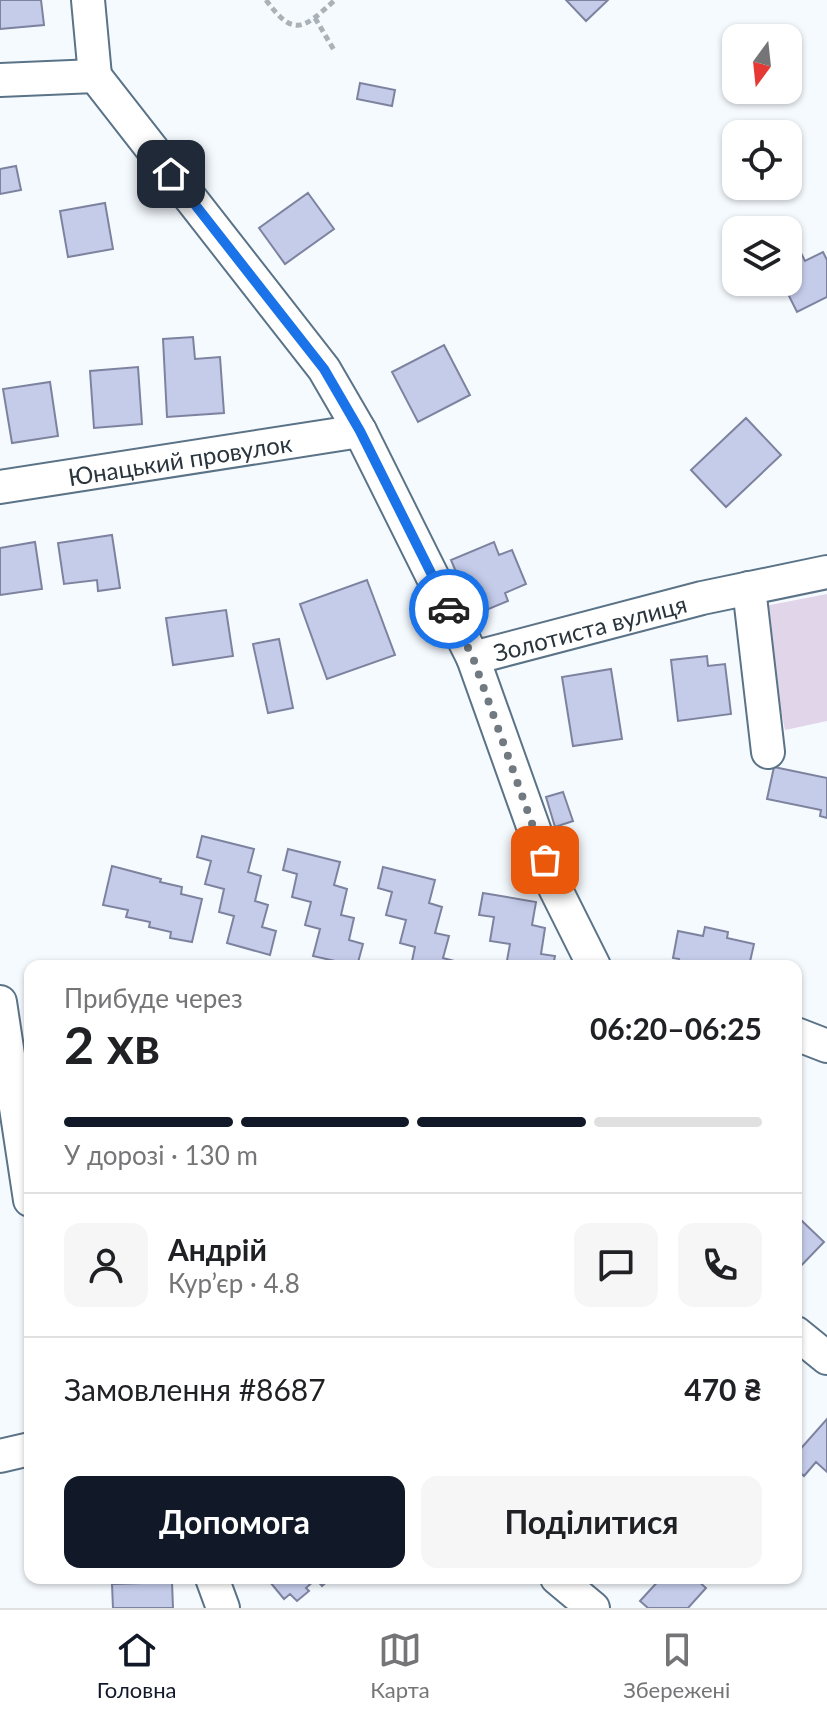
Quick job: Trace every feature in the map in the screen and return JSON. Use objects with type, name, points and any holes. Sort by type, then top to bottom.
[{"type":"street","points":[[0,80],[95,76],[88,0]]},
{"type":"street","name":"Золотиста вулиця","points":[[95,76],[324,369],[360,431],[473,658],[702,598],[827,572]]},
{"type":"street","name":"Юнацький провулок","points":[[0,487],[360,431]]},
{"type":"street","points":[[749,588],[768,752]]},
{"type":"street","points":[[473,658],[555,888],[591,960]]},
{"type":"street","points":[[0,1002],[24,1160]]},
{"type":"street","points":[[802,1036],[827,1046]]},
{"type":"street","points":[[802,1338],[827,1358]]},
{"type":"street","points":[[0,1456],[24,1450]]},
{"type":"street","points":[[214,1584],[223,1608]]},
{"type":"street","points":[[564,1584],[593,1608]]},
{"type":"path","points":[[266,0],[288,24],[301,26],[335,0]]},
{"type":"path","points":[[315,18],[334,50]]},
{"type":"shaded area","points":[[827,594],[827,721],[785,730],[760,607]]},
{"type":"building","points":[[0,0],[41,0],[44,25],[0,29]]},
{"type":"building","points":[[566,0],[608,0],[586,21]]},
{"type":"building","points":[[360,83],[395,90],[392,106],[357,99]]},
{"type":"building","points":[[16,166],[21,190],[0,194],[0,169]]},
{"type":"building","points":[[308,193],[334,229],[285,264],[259,228]]},
{"type":"building","points":[[105,203],[113,249],[68,257],[60,211]]},
{"type":"building","points":[[823,252],[827,260],[827,297],[797,312],[789,296],[802,296],[802,255],[805,261]]},
{"type":"building","points":[[193,337],[195,359],[220,357],[224,413],[167,417],[163,339]]},
{"type":"building","points":[[444,345],[470,395],[418,422],[392,372]]},
{"type":"building","points":[[138,367],[142,424],[94,428],[90,371]]},
{"type":"building","points":[[50,382],[58,436],[12,443],[3,389]]},
{"type":"building","points":[[746,418],[781,455],[726,507],[691,470]]},
{"type":"building","points":[[112,535],[120,588],[98,591],[97,580],[64,584],[58,543]]},
{"type":"building","points":[[35,542],[42,589],[0,595],[0,548]]},
{"type":"building","points":[[494,542],[499,555],[512,550],[526,584],[505,593],[508,601],[474,615],[451,560]]},
{"type":"building","points":[[367,580],[395,655],[327,679],[300,604]]},
{"type":"building","points":[[226,610],[233,656],[173,665],[166,618]]},
{"type":"building","points":[[279,639],[293,708],[268,713],[253,644]]},
{"type":"building","points":[[707,656],[708,666],[725,664],[731,714],[678,721],[671,660]]},
{"type":"building","points":[[611,669],[622,739],[573,746],[562,677]]},
{"type":"building","points":[[774,767],[827,778],[827,818],[820,816],[821,810],[767,799]]},
{"type":"building","points":[[563,792],[573,821],[555,827],[546,797]]},
{"type":"building","points":[[202,836],[254,849],[248,872],[261,876],[255,901],[268,905],[262,927],[276,931],[270,955],[227,943],[234,916],[219,912],[224,889],[205,884],[211,861],[197,857]]},
{"type":"building","points":[[288,849],[340,862],[334,885],[347,889],[341,915],[354,918],[349,940],[363,944],[359,960],[331,960],[313,956],[320,929],[305,925],[311,902],[292,897],[297,874],[283,870]]},
{"type":"building","points":[[112,866],[161,879],[160,882],[182,887],[181,894],[202,899],[192,942],[170,938],[171,932],[149,927],[150,922],[126,917],[128,910],[103,905]]},
{"type":"building","points":[[383,867],[435,880],[429,903],[442,907],[435,933],[449,936],[443,958],[450,960],[412,960],[415,947],[400,943],[406,920],[386,915],[392,892],[378,888]]},
{"type":"building","points":[[483,893],[536,902],[532,925],[545,928],[541,954],[555,956],[554,960],[507,960],[510,944],[490,941],[494,917],[479,915]]},
{"type":"building","points":[[705,927],[728,932],[727,938],[754,944],[750,960],[673,958],[678,931],[703,936]]},
{"type":"building","points":[[802,1221],[824,1242],[802,1265]]},
{"type":"building","points":[[827,1419],[827,1472],[816,1462],[804,1476],[802,1474],[802,1447]]},
{"type":"building","points":[[112,1584],[172,1584],[173,1608],[113,1608]]},
{"type":"building","points":[[272,1584],[310,1584],[306,1588],[309,1591],[297,1601],[290,1594],[284,1599]]},
{"type":"building","points":[[656,1584],[702,1584],[706,1588],[688,1608],[648,1608],[640,1601]]},
{"type":"way so far","points":[[449,609],[473,658],[545,860]]},
{"type":"route","points":[[171,174],[324,369],[360,431],[449,609]]}]
